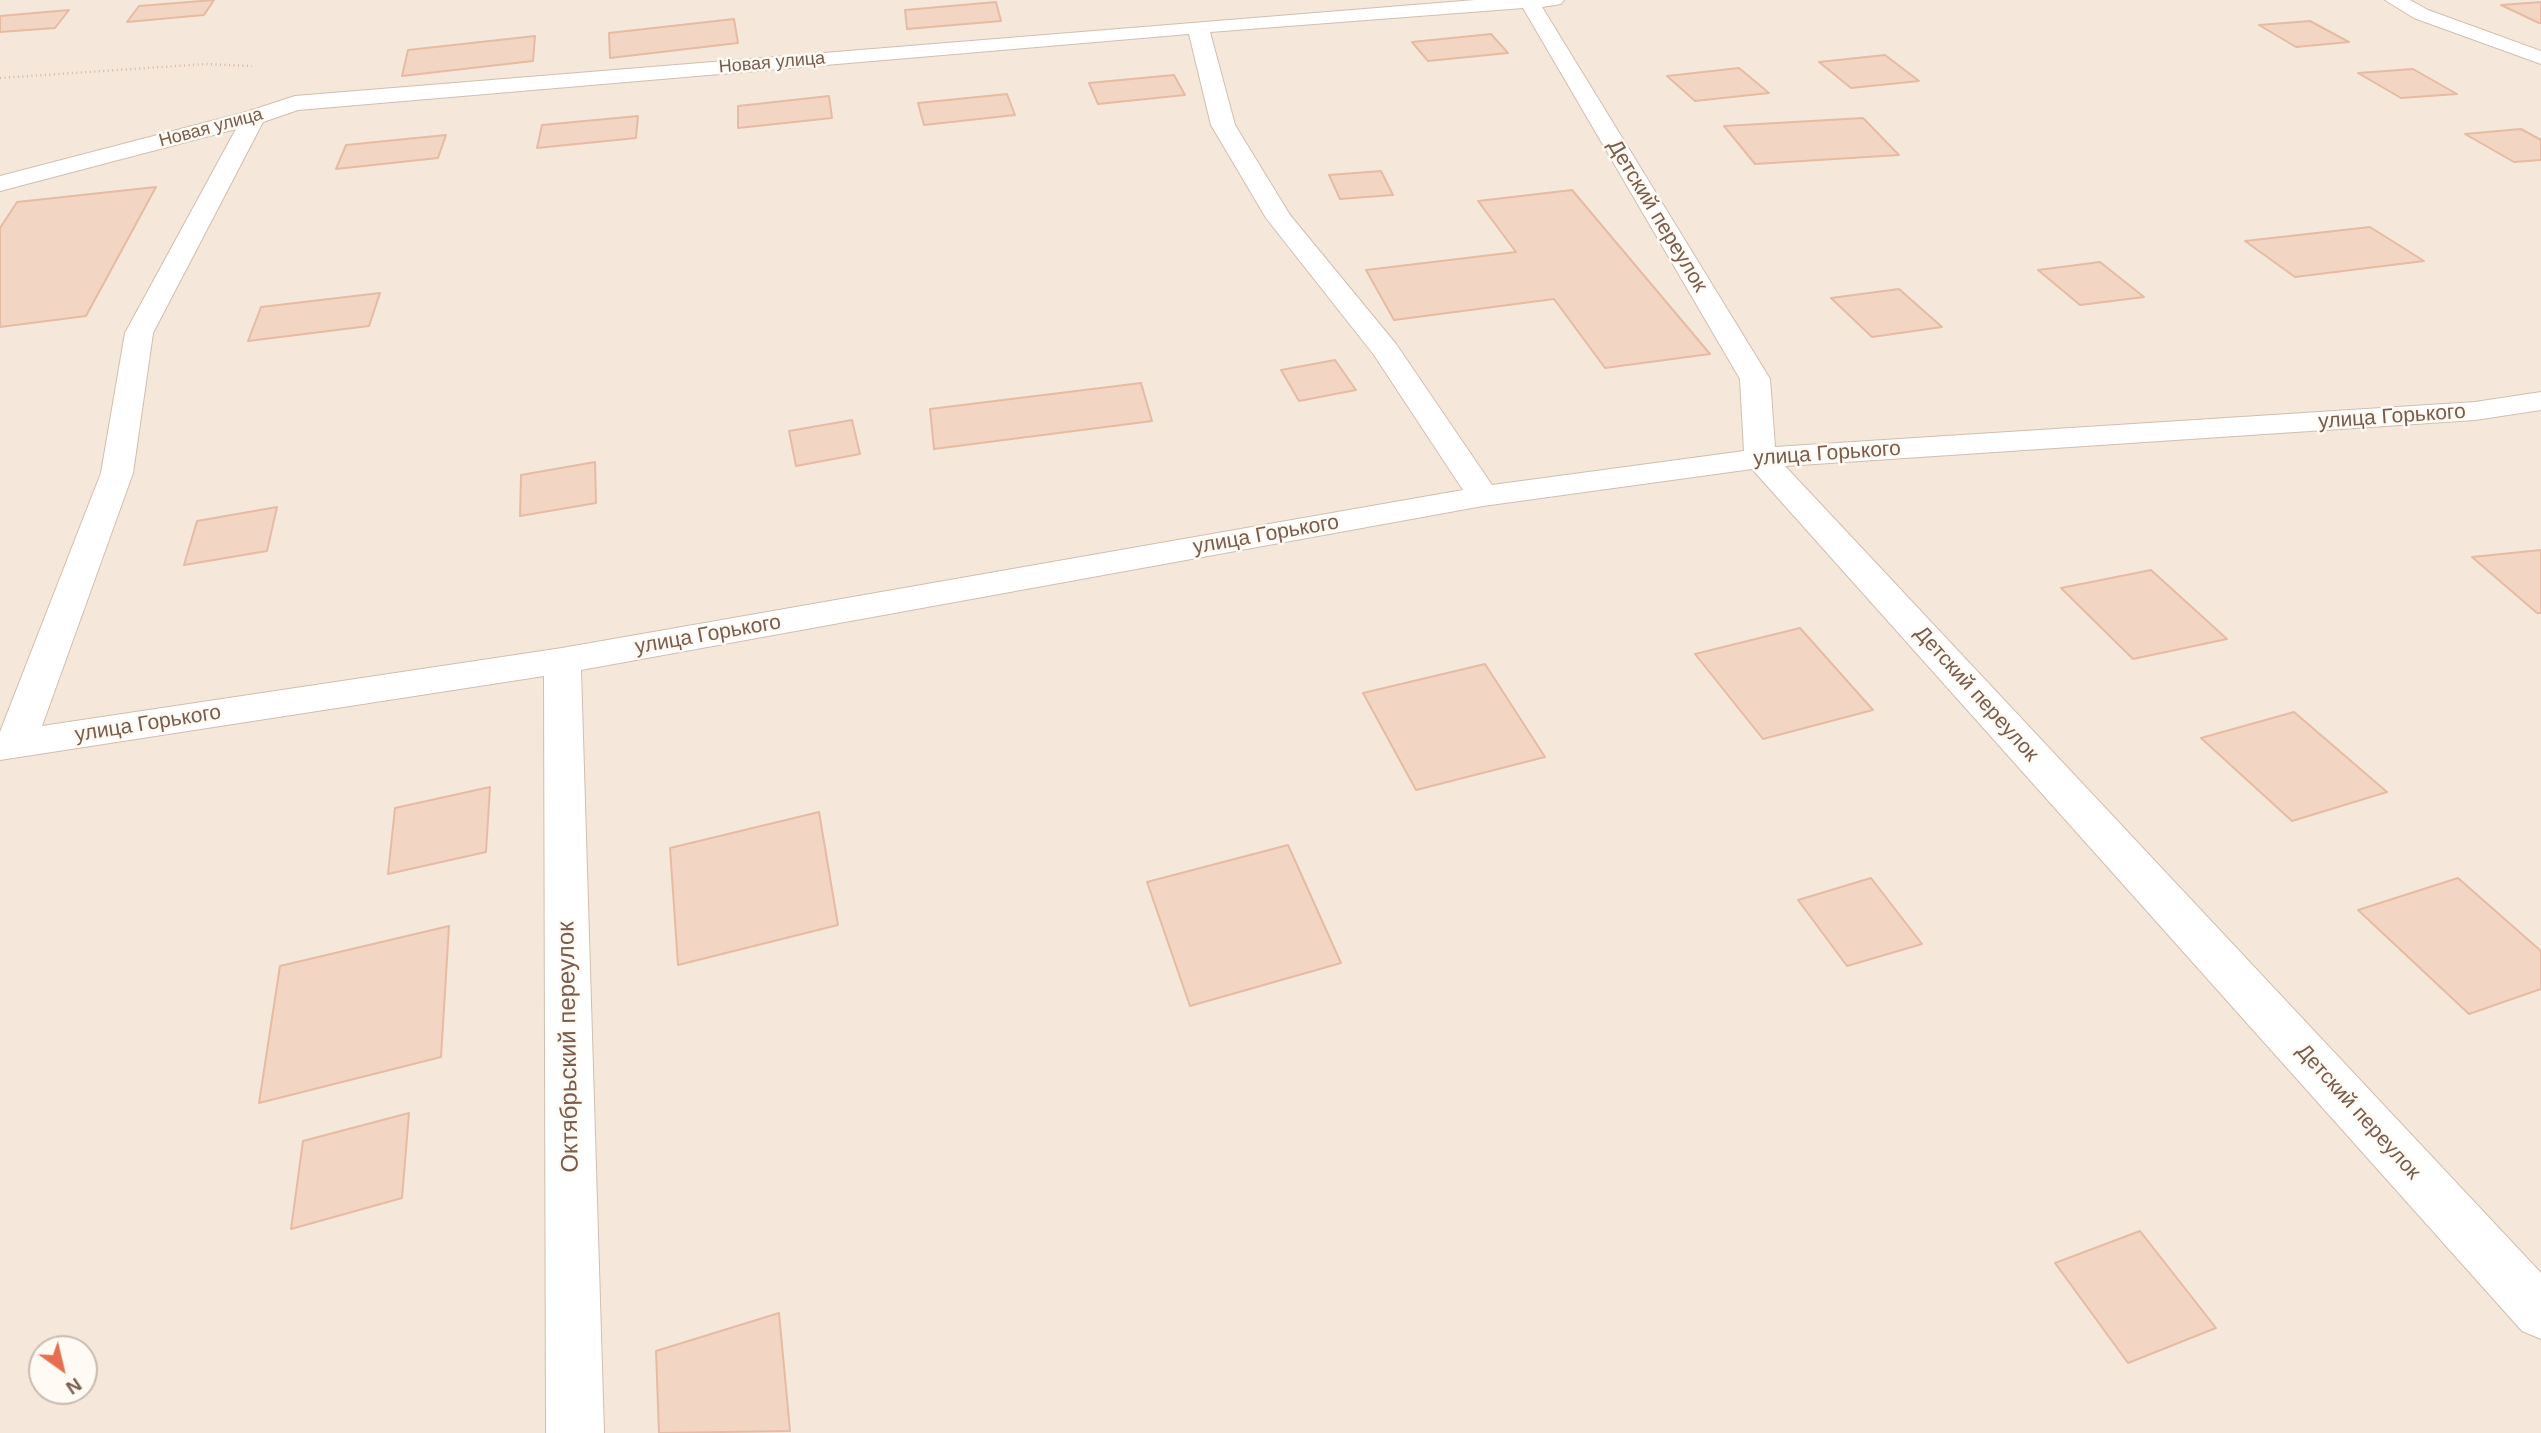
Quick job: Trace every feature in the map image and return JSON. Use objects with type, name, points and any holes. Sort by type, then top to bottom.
[{"type":"lane","name":"Новая улица","points":[[0,184],[254,117],[295,103],[1198,27],[1555,0]]},
{"type":"lane","points":[[2395,0],[2420,14],[2541,58]]},
{"type":"lane","name":"Детский переулок","points":[[1529,2],[1755,379],[1760,457],[2541,1312]]},
{"type":"lane","points":[[1198,27],[1223,125],[1279,218],[1386,350],[1483,496]]},
{"type":"lane","points":[[8,745],[117,473],[139,333],[254,117]]},
{"type":"lane","name":"улица Горького","points":[[8,745],[562,661],[1483,496],[1760,457],[2475,411],[2541,401]]},
{"type":"lane","name":"Октябрьский переулок","points":[[562,661],[575,1433]]},
{"type":"path","points":[[0,78],[206,64],[294,68],[295,103]]},
{"type":"shaded area","points":[[0,0],[2541,0],[2541,1433],[0,1433]]},
{"type":"building","points":[[214,0],[204,15],[127,22],[139,6]]},
{"type":"building","points":[[996,2],[1001,21],[907,29],[905,10]]},
{"type":"building","points":[[2541,2],[2541,23],[2501,5]]},
{"type":"building","points":[[69,10],[55,28],[0,32],[0,16]]},
{"type":"building","points":[[734,19],[738,43],[610,58],[609,33]]},
{"type":"building","points":[[2310,21],[2349,42],[2296,47],[2259,25]]},
{"type":"building","points":[[1491,34],[1508,53],[1428,61],[1412,42]]},
{"type":"building","points":[[535,36],[533,61],[402,76],[408,50]]},
{"type":"building","points":[[1885,55],[1919,81],[1851,88],[1819,62]]},
{"type":"building","points":[[1739,68],[1769,93],[1695,101],[1667,76]]},
{"type":"building","points":[[2413,69],[2457,94],[2401,98],[2358,73]]},
{"type":"building","points":[[1174,75],[1185,95],[1098,104],[1089,83]]},
{"type":"building","points":[[1007,94],[1015,115],[924,125],[918,103]]},
{"type":"building","points":[[829,96],[832,118],[738,128],[738,106]]},
{"type":"building","points":[[638,116],[636,138],[537,148],[542,125]]},
{"type":"building","points":[[1863,118],[1899,155],[1755,164],[1724,126]]},
{"type":"building","points":[[2521,129],[2541,140],[2541,160],[2514,162],[2465,134]]},
{"type":"building","points":[[446,135],[438,158],[336,169],[346,145]]},
{"type":"building","points":[[1381,171],[1393,195],[1340,199],[1329,175]]},
{"type":"building","points":[[156,187],[86,316],[0,327],[0,228],[17,202]]},
{"type":"building","points":[[1572,190],[1710,354],[1605,368],[1554,299],[1394,320],[1366,270],[1516,252],[1478,201]]},
{"type":"building","points":[[2370,227],[2424,261],[2295,277],[2245,241]]},
{"type":"building","points":[[2100,262],[2144,297],[2080,305],[2038,270]]},
{"type":"building","points":[[1899,289],[1942,327],[1872,337],[1831,298]]},
{"type":"building","points":[[380,293],[369,326],[248,341],[261,307]]},
{"type":"building","points":[[1335,360],[1356,390],[1299,401],[1281,370]]},
{"type":"building","points":[[1141,383],[1152,421],[934,449],[930,409]]},
{"type":"building","points":[[852,420],[860,454],[796,466],[789,431]]},
{"type":"building","points":[[595,462],[596,503],[520,516],[521,475]]},
{"type":"building","points":[[277,507],[267,551],[184,565],[197,521]]},
{"type":"building","points":[[2541,550],[2541,613],[2537,613],[2472,557]]},
{"type":"building","points":[[2151,570],[2227,639],[2133,659],[2061,588]]},
{"type":"building","points":[[1800,628],[1873,710],[1763,739],[1695,654]]},
{"type":"building","points":[[1485,664],[1545,757],[1416,790],[1363,693]]},
{"type":"building","points":[[2294,712],[2387,792],[2292,821],[2201,738]]},
{"type":"building","points":[[490,787],[486,852],[388,874],[395,808]]},
{"type":"building","points":[[819,812],[838,925],[678,965],[670,848]]},
{"type":"building","points":[[1288,845],[1341,963],[1190,1006],[1147,882]]},
{"type":"building","points":[[1871,878],[1922,944],[1847,966],[1798,900]]},
{"type":"building","points":[[2458,878],[2541,951],[2541,989],[2469,1014],[2358,910]]},
{"type":"building","points":[[449,926],[441,1057],[259,1103],[280,966]]},
{"type":"building","points":[[409,1113],[402,1198],[291,1229],[303,1141]]},
{"type":"building","points":[[2140,1231],[2216,1328],[2128,1363],[2055,1263]]},
{"type":"building","points":[[779,1313],[790,1431],[659,1433],[656,1351]]}]
